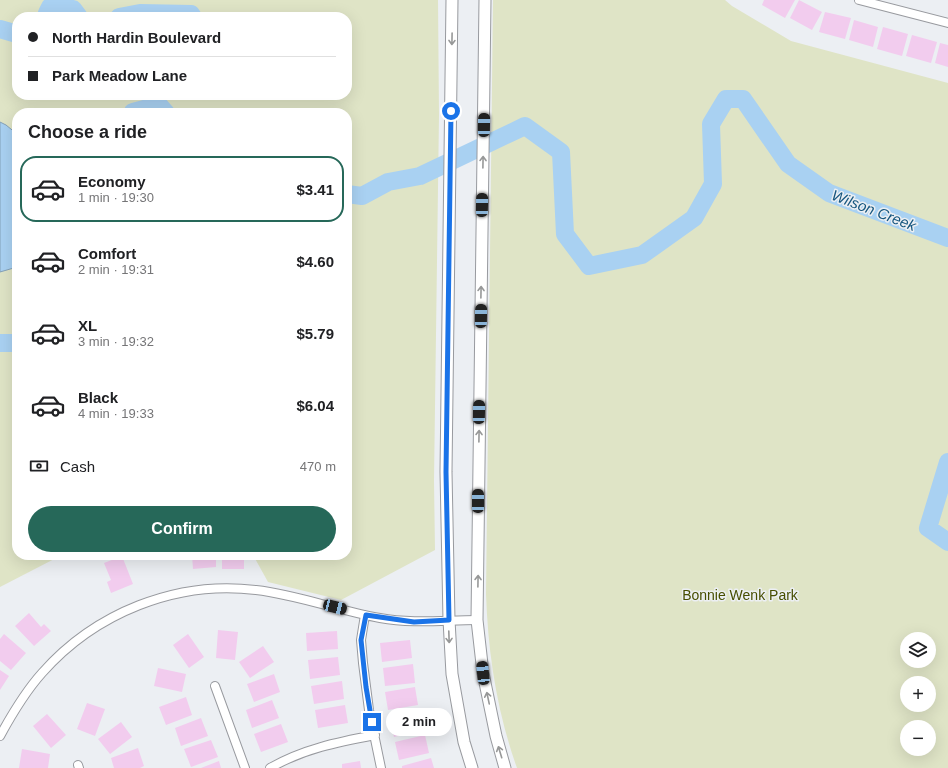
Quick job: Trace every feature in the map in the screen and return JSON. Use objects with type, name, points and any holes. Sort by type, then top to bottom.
[{"type":"main road","points":[[452,0],[446,472],[449,620],[452,674],[464,742],[472,768]]},
{"type":"main road","points":[[485,0],[477,620],[483,673],[496,736],[505,768]]},
{"type":"street","points":[[859,0],[948,23]]},
{"type":"street","points":[[0,736],[30,686],[65,649],[107,620],[154,599],[205,589],[244,589],[290,596],[366,615],[414,622],[477,620]]},
{"type":"street","points":[[366,615],[361,640],[366,687],[381,768]]},
{"type":"street","points":[[215,686],[246,768]]},
{"type":"street","points":[[270,768],[282,761],[325,745],[375,735]]},
{"type":"green space","points":[[0,0],[438,0],[439,115],[434,481],[435,550],[341,600],[268,582],[256,560],[352,560],[352,108],[12,108],[12,560],[52,560],[0,587]]},
{"type":"green space","name":"Bonnie Wenk Park","points":[[493,0],[725,0],[732,6],[791,41],[948,83],[948,768],[517,768],[499,704],[491,661],[486,594]]},
{"type":"water","points":[[0,122],[12,130],[12,268],[0,272]]},
{"type":"building","points":[[764,0],[795,0],[785,18],[762,5]]},
{"type":"building","points":[[799,0],[822,12],[812,30],[790,18]]},
{"type":"building","points":[[825,12],[851,18],[845,39],[819,32]]},
{"type":"building","points":[[854,20],[878,27],[873,47],[849,40]]},
{"type":"building","points":[[883,27],[908,34],[902,56],[877,49]]},
{"type":"building","points":[[912,35],[937,42],[931,63],[906,56]]},
{"type":"building","points":[[940,43],[948,45],[948,67],[935,63]]},
{"type":"building","points":[[112,560],[124,560],[133,584],[111,593],[107,582],[111,580],[104,563]]},
{"type":"building","points":[[192,560],[216,560],[216,567],[193,569]]},
{"type":"building","points":[[222,560],[244,560],[244,569],[222,569]]},
{"type":"building","points":[[29,613],[41,627],[44,624],[51,631],[34,646],[15,626]]},
{"type":"building","points":[[218,630],[238,632],[235,660],[216,658]]},
{"type":"building","points":[[337,631],[338,649],[307,651],[306,633]]},
{"type":"building","points":[[4,634],[26,653],[11,670],[0,661],[0,639]]},
{"type":"building","points":[[188,634],[204,657],[189,668],[173,645]]},
{"type":"building","points":[[410,640],[412,658],[382,662],[380,643]]},
{"type":"building","points":[[263,646],[274,662],[250,678],[239,662]]},
{"type":"building","points":[[338,657],[340,675],[310,679],[308,660]]},
{"type":"building","points":[[413,664],[415,683],[385,686],[383,668]]},
{"type":"building","points":[[158,668],[186,674],[182,692],[154,686]]},
{"type":"building","points":[[0,670],[9,676],[0,690]]},
{"type":"building","points":[[274,674],[280,692],[254,702],[247,684]]},
{"type":"building","points":[[342,681],[344,699],[314,704],[311,686]]},
{"type":"building","points":[[415,687],[418,705],[388,710],[385,692]]},
{"type":"building","points":[[186,697],[192,715],[166,725],[159,707]]},
{"type":"building","points":[[272,700],[279,718],[252,728],[246,710]]},
{"type":"building","points":[[87,703],[105,709],[95,736],[77,729]]},
{"type":"building","points":[[345,705],[348,723],[318,728],[315,710]]},
{"type":"building","points":[[419,712],[424,730],[394,737],[390,719]]},
{"type":"building","points":[[47,714],[66,735],[51,748],[33,726]]},
{"type":"building","points":[[201,718],[208,736],[181,746],[175,728]]},
{"type":"building","points":[[121,722],[132,737],[110,754],[98,739]]},
{"type":"building","points":[[281,724],[288,742],[261,752],[254,734]]},
{"type":"building","points":[[425,735],[429,753],[399,760],[395,742]]},
{"type":"building","points":[[211,740],[218,757],[191,767],[184,749]]},
{"type":"building","points":[[138,748],[144,766],[140,768],[114,768],[111,758]]},
{"type":"building","points":[[22,749],[50,754],[48,768],[19,768]]},
{"type":"building","points":[[431,758],[434,768],[402,768],[402,766]]},
{"type":"building","points":[[219,761],[221,768],[201,768]]},
{"type":"building","points":[[360,761],[361,768],[342,768],[342,764]]},
{"type":"waterway","points":[[48,12],[50,7],[73,9],[75,12]]},
{"type":"waterway","points":[[0,29],[12,33]]},
{"type":"waterway","name":"Wilson Creek","points":[[352,195],[362,196],[388,182],[420,176],[525,126],[561,152],[565,234],[589,266],[642,255],[694,218],[713,184],[711,124],[726,99],[743,99],[788,164],[829,193],[948,238]]},
{"type":"waterway","name":"Wilson Creek","points":[[148,108],[159,105],[162,108]]},
{"type":"waterway","name":"Wilson Creek","points":[[0,343],[12,343]]},
{"type":"waterway","name":"Wilson Creek","points":[[948,462],[928,528],[948,542]]},
{"type":"route","points":[[372,722],[366,687],[361,640],[366,615],[414,622],[449,620],[446,472],[451,111]]}]
